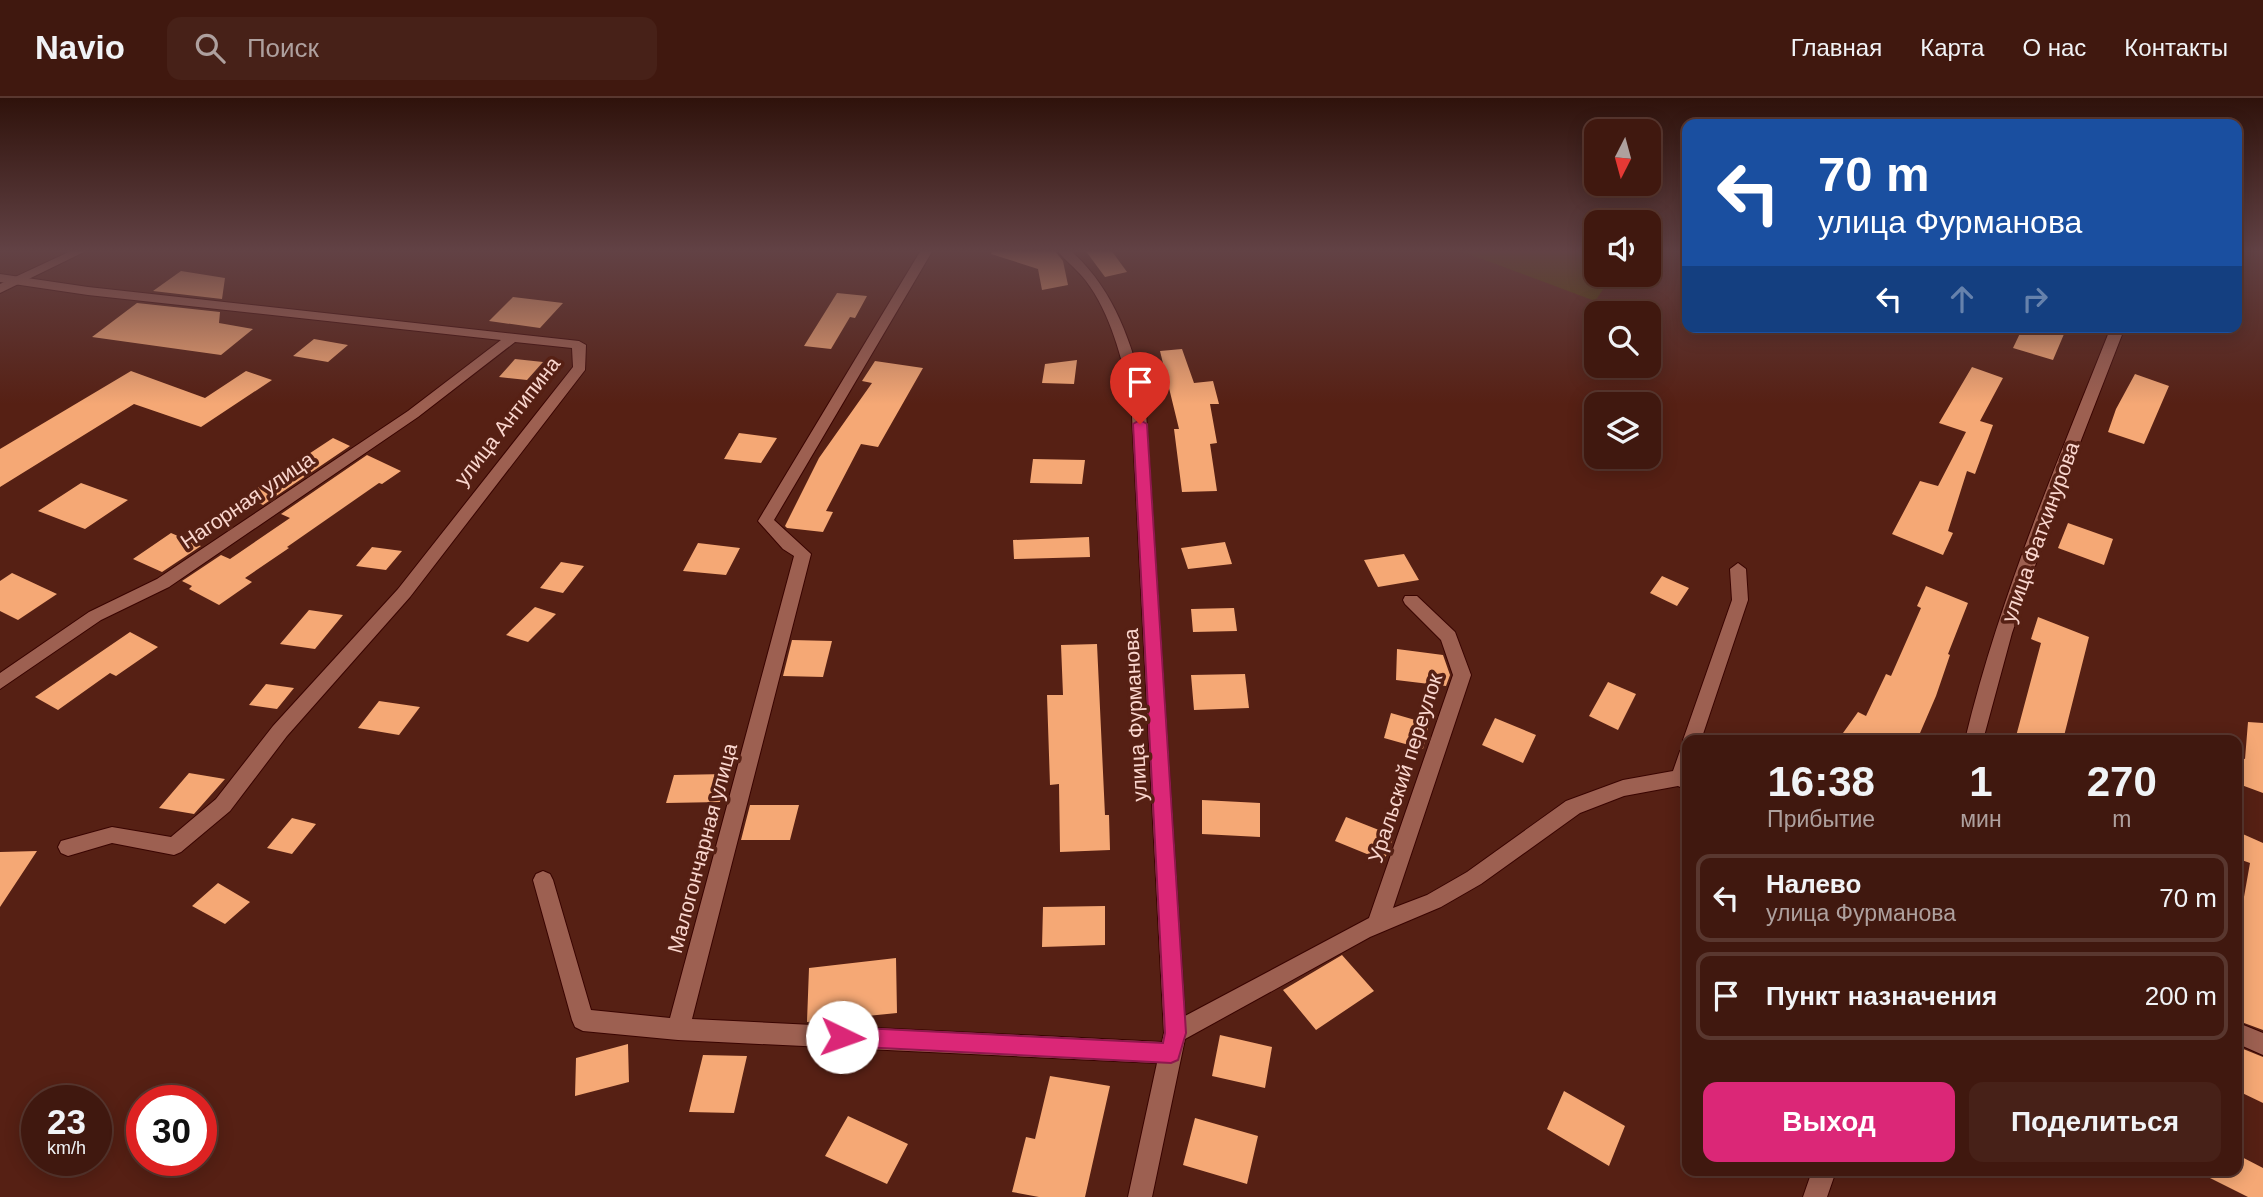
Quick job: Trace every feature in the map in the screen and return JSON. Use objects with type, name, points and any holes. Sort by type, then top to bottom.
[{"type":"street","name":"улица Антипина","points":[[68,847],[112,835],[174,846],[223,805],[280,731],[404,593],[580,368],[579,345],[510,340],[177,301]]},
{"type":"street","name":"Малогончарная улица","points":[[678,1028],[803,554],[789,545],[766,521],[897,301]]},
{"type":"street","name":"улица Фурманова","points":[[1106,301],[1125,342],[1139,397],[1173,1043],[1140,1197]]},
{"type":"street","name":"улица Фатхинурова","points":[[1975,735],[2003,633],[2049,502],[2116,333]]},
{"type":"street","name":"Нагорная улица","points":[[0,682],[95,616],[163,583],[413,414],[510,340]]},
{"type":"street","points":[[1694,735],[1740,600],[1738,569]]},
{"type":"street","name":"Уральский переулок","points":[[1377,925],[1462,675],[1449,637],[1411,600]]},
{"type":"street","points":[[543,880],[583,1020],[678,1028],[1173,1043],[1377,925],[1434,901],[1474,878],[1573,807],[1623,788],[1682,780]]},
{"type":"street","points":[[2242,1035],[2263,1044]]},
{"type":"street","points":[[1815,1197],[1822,1176]]},
{"type":"building","points":[[509,301],[563,303],[540,328],[489,321]]},
{"type":"building","points":[[832,301],[864,301],[855,318],[850,317],[831,349],[804,346]]},
{"type":"building","points":[[137,303],[220,312],[219,323],[253,329],[221,355],[92,337]]},
{"type":"building","points":[[2020,333],[2064,333],[2053,360],[2013,348]]},
{"type":"building","points":[[314,339],[348,345],[328,362],[293,356]]},
{"type":"building","points":[[1182,349],[1194,383],[1213,381],[1219,404],[1210,404],[1217,443],[1210,444],[1217,491],[1182,492],[1174,429],[1179,429],[1160,351]]},
{"type":"building","points":[[515,359],[543,362],[527,380],[499,377]]},
{"type":"building","points":[[1077,360],[1074,384],[1042,383],[1045,364]]},
{"type":"building","points":[[875,361],[923,368],[878,447],[861,444],[826,511],[833,512],[823,532],[787,528],[785,526],[819,458],[872,383],[862,381]]},
{"type":"building","points":[[1972,367],[2003,378],[1980,421],[1993,425],[1975,474],[1967,471],[1948,531],[1953,533],[1943,555],[1892,534],[1920,481],[1938,486],[1966,432],[1939,423]]},
{"type":"building","points":[[131,371],[205,398],[246,371],[272,380],[201,427],[134,404],[0,487],[0,449]]},
{"type":"building","points":[[2135,374],[2169,386],[2144,444],[2108,432],[2116,409]]},
{"type":"building","points":[[739,433],[777,438],[761,463],[724,459]]},
{"type":"building","points":[[333,438],[350,446],[263,505],[245,496]]},
{"type":"building","points":[[367,455],[401,471],[382,484],[379,483],[287,547],[289,548],[245,578],[252,582],[219,605],[189,589],[192,586],[182,581],[221,555],[230,559],[290,518],[281,514]]},
{"type":"building","points":[[1033,459],[1085,460],[1082,484],[1030,483]]},
{"type":"building","points":[[81,483],[128,500],[85,529],[38,511]]},
{"type":"building","points":[[2068,523],[2113,539],[2104,565],[2058,548]]},
{"type":"building","points":[[171,533],[201,546],[162,572],[133,559]]},
{"type":"building","points":[[1089,537],[1090,557],[1014,559],[1013,540]]},
{"type":"building","points":[[1225,542],[1232,564],[1188,569],[1181,548]]},
{"type":"building","points":[[698,543],[740,548],[726,575],[683,571]]},
{"type":"building","points":[[372,547],[402,551],[386,570],[356,566]]},
{"type":"building","points":[[1404,554],[1419,580],[1378,587],[1364,560]]},
{"type":"building","points":[[561,562],[584,566],[563,593],[540,588]]},
{"type":"building","points":[[12,573],[57,594],[18,620],[0,611],[0,581]]},
{"type":"building","points":[[1662,576],[1689,588],[1677,606],[1650,593]]},
{"type":"building","points":[[1926,586],[1968,603],[1948,654],[1950,655],[1936,696],[1919,735],[1842,735],[1858,712],[1866,716],[1886,674],[1891,676],[1921,608],[1917,606]]},
{"type":"building","points":[[535,607],[556,614],[528,642],[506,635]]},
{"type":"building","points":[[1234,608],[1237,631],[1193,632],[1191,609]]},
{"type":"building","points":[[309,610],[343,615],[315,649],[280,644]]},
{"type":"building","points":[[2038,617],[2089,637],[2064,735],[2016,735],[2041,643],[2031,639]]},
{"type":"building","points":[[130,632],[158,647],[116,676],[110,673],[58,710],[35,697]]},
{"type":"building","points":[[792,640],[832,641],[823,677],[783,676]]},
{"type":"building","points":[[1097,644],[1105,815],[1109,815],[1110,850],[1060,852],[1059,784],[1050,785],[1047,695],[1063,695],[1061,645]]},
{"type":"building","points":[[1397,649],[1443,655],[1450,675],[1446,686],[1396,680]]},
{"type":"building","points":[[1245,674],[1249,708],[1194,710],[1191,675]]},
{"type":"building","points":[[1608,682],[1636,694],[1618,730],[1589,716]]},
{"type":"building","points":[[266,684],[294,688],[277,709],[249,705]]},
{"type":"building","points":[[379,701],[420,707],[399,735],[358,728]]},
{"type":"building","points":[[1391,713],[1429,724],[1423,749],[1384,738]]},
{"type":"building","points":[[1495,718],[1536,735],[1523,763],[1482,745]]},
{"type":"building","points":[[2248,722],[2263,723],[2263,793],[2242,785],[2242,758],[2245,759]]},
{"type":"building","points":[[189,773],[225,779],[194,814],[159,808]]},
{"type":"building","points":[[726,774],[720,802],[666,803],[674,775]]},
{"type":"building","points":[[1202,800],[1260,803],[1260,837],[1202,834]]},
{"type":"building","points":[[750,805],[799,805],[790,840],[741,840]]},
{"type":"building","points":[[1346,817],[1394,836],[1384,861],[1335,841]]},
{"type":"building","points":[[292,818],[316,824],[292,854],[267,848]]},
{"type":"building","points":[[2242,834],[2263,843],[2263,1030],[2242,1022],[2242,908],[2250,863],[2242,860]]},
{"type":"building","points":[[37,851],[0,907],[0,852]]},
{"type":"building","points":[[218,883],[250,902],[225,924],[192,906]]},
{"type":"building","points":[[1105,906],[1105,945],[1042,947],[1043,907]]},
{"type":"building","points":[[1342,955],[1374,991],[1316,1030],[1283,990]]},
{"type":"building","points":[[896,958],[897,1013],[807,1022],[809,968]]},
{"type":"building","points":[[1220,1035],[1272,1047],[1265,1088],[1212,1076]]},
{"type":"building","points":[[628,1044],[629,1082],[575,1096],[576,1058]]},
{"type":"building","points":[[2242,1048],[2263,1057],[2263,1103],[2242,1093]]},
{"type":"building","points":[[703,1055],[747,1056],[734,1113],[689,1112]]},
{"type":"building","points":[[1050,1076],[1110,1086],[1085,1197],[1039,1197],[1012,1192],[1026,1137],[1035,1139]]},
{"type":"building","points":[[1564,1091],[1625,1126],[1609,1166],[1547,1129]]},
{"type":"building","points":[[848,1116],[908,1144],[887,1184],[825,1156]]},
{"type":"building","points":[[1195,1118],[1258,1136],[1247,1184],[1183,1165]]},
{"type":"building","points":[[2242,1157],[2263,1168],[2263,1197],[2248,1197],[2206,1176],[2242,1176]]},
{"type":"route","points":[[842,1037],[1171,1053],[1175,1033],[1140,424]]}]
